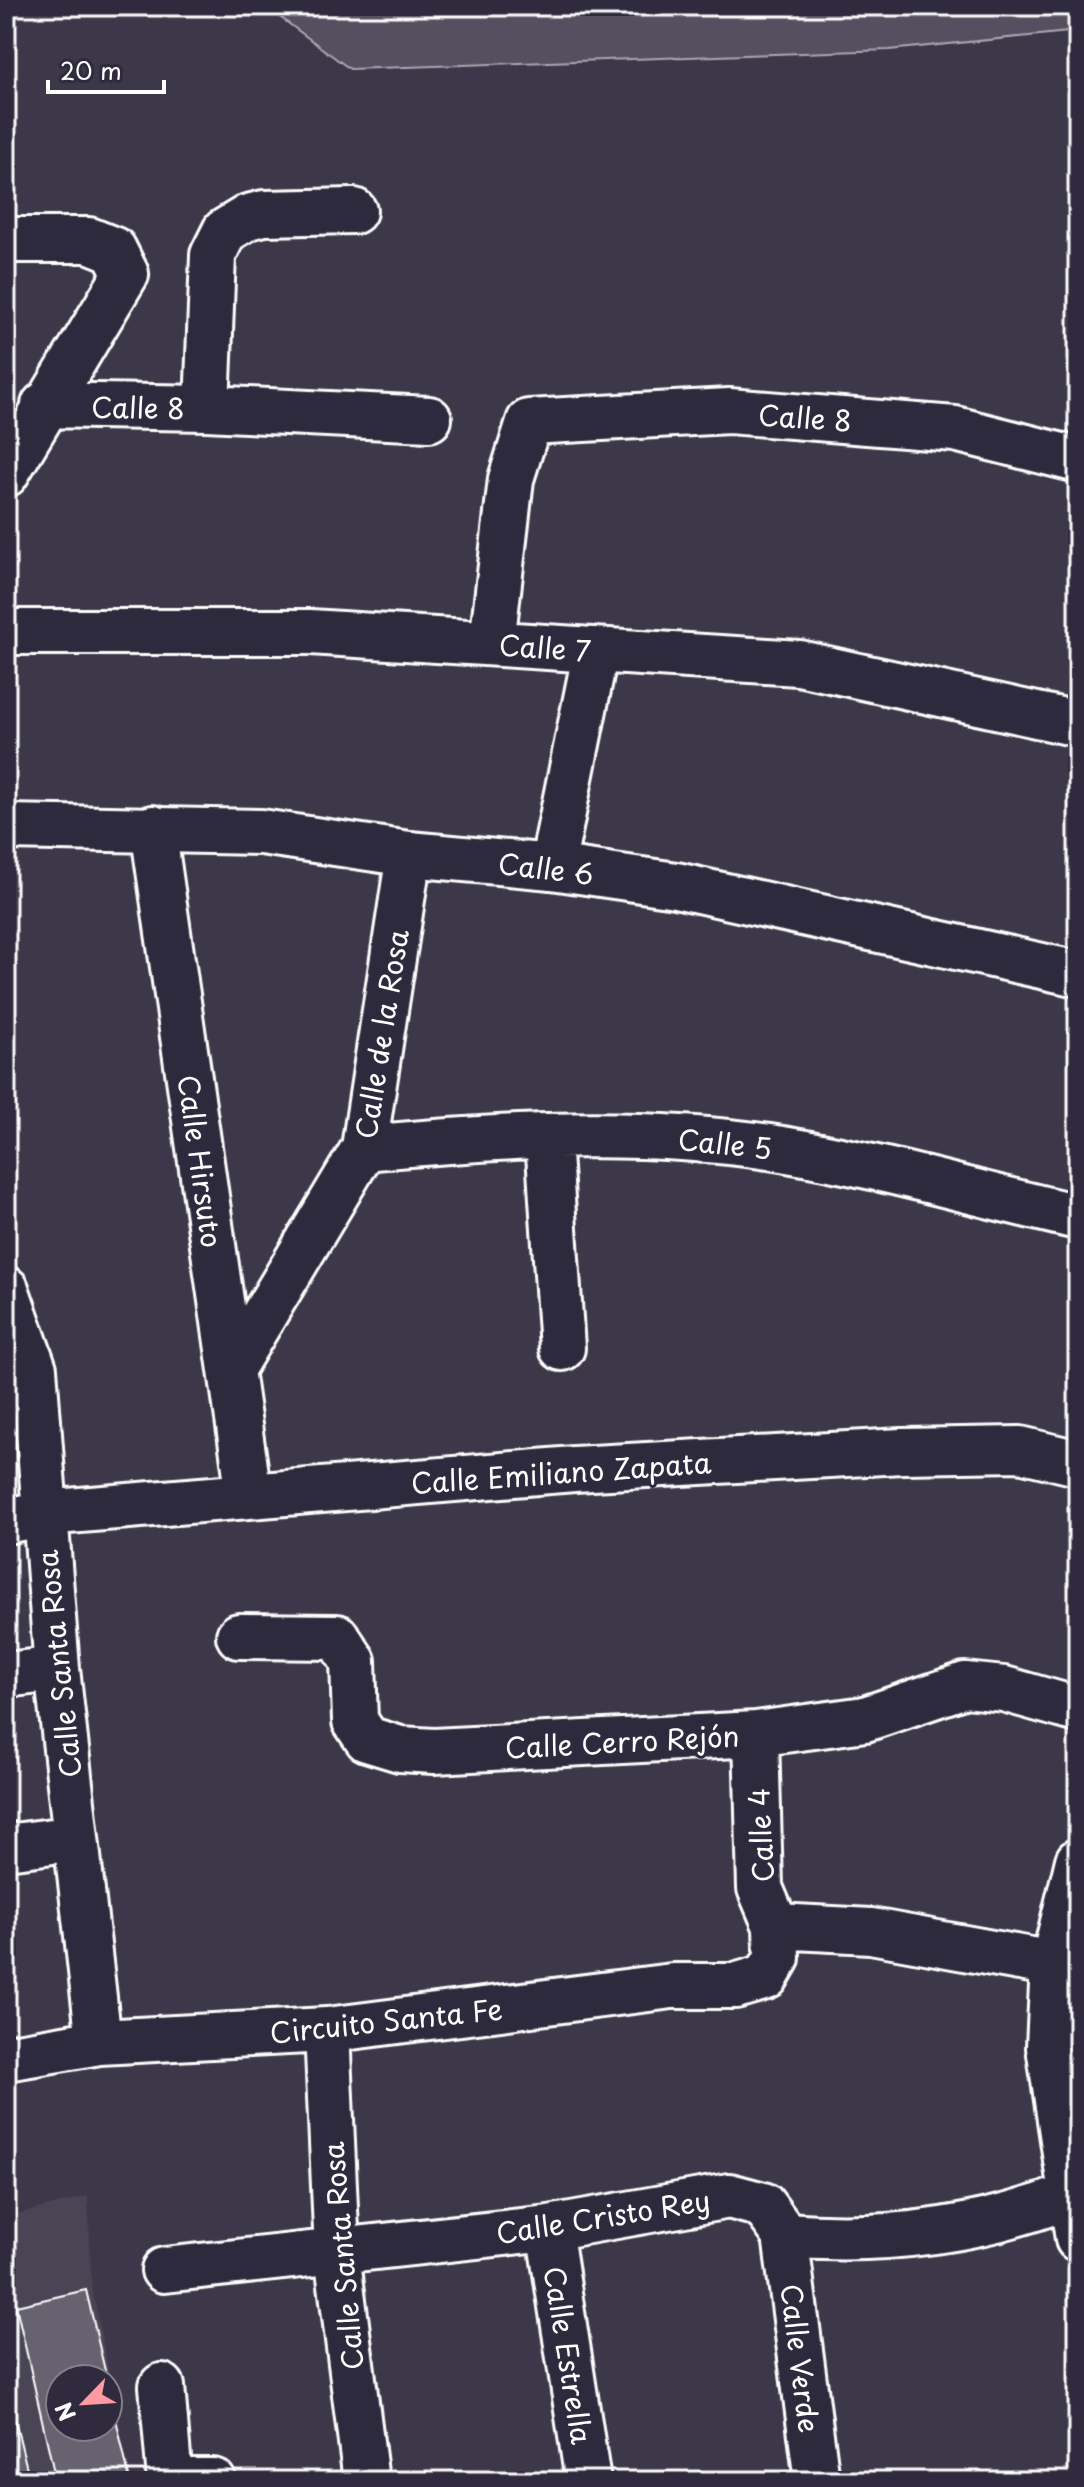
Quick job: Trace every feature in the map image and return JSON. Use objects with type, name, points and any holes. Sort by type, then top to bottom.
[{"type":"street","name":"Calle 8","points":[[44,405],[207,408],[213,255],[225,231],[234,223],[264,213],[354,211]]},
{"type":"street","points":[[6,240],[89,240],[114,250],[126,274],[44,405],[6,474]]},
{"type":"street","points":[[207,408],[429,419]]},
{"type":"street","name":"Calle 8","points":[[492,643],[511,479],[529,422],[729,411],[955,429],[1078,460]]},
{"type":"street","name":"Calle 7","points":[[6,632],[310,632],[799,663],[1078,724]]},
{"type":"street","points":[[552,867],[596,650]]},
{"type":"street","name":"Calle 6","points":[[6,827],[261,832],[409,854],[552,867],[676,885],[1078,974]]},
{"type":"street","name":"Calle Hirsuto","points":[[153,828],[249,1495]]},
{"type":"street","name":"Calle de la Rosa","points":[[231,1370],[364,1148],[409,854]]},
{"type":"street","name":"Calle 5","points":[[364,1148],[451,1140],[646,1135],[783,1149],[1078,1217]]},
{"type":"street","points":[[548,1139],[562,1348]]},
{"type":"street","name":"Calle Santa Rosa","points":[[6,1289],[34,1369],[43,1456],[25,1517],[57,1669],[99,2042]]},
{"type":"street","name":"Calle Emiliano Zapata","points":[[25,1517],[249,1495],[574,1469],[902,1451],[1020,1449],[1078,1463]]},
{"type":"street","name":"Calle Cerro Rejón","points":[[239,1636],[337,1637],[353,1661],[355,1721],[367,1739],[400,1749],[434,1751],[756,1734],[865,1719],[965,1685],[1004,1689],[1078,1710]]},
{"type":"street","points":[[6,1675],[57,1669]]},
{"type":"street","name":"Calle 4","points":[[756,1734],[760,1888],[776,1926],[777,1958],[766,1977]]},
{"type":"street","points":[[6,1847],[76,1838]]},
{"type":"street","points":[[1078,1861],[1053,1964],[1063,2051],[1069,2196],[1078,2239]]},
{"type":"street","points":[[776,1926],[871,1931],[1053,1964]]},
{"type":"street","name":"Circuito Santa Fe","points":[[6,2058],[99,2042],[327,2030],[672,1986],[735,1986],[766,1977]]},
{"type":"street","name":"Calle Santa Rosa","points":[[327,2030],[337,2253],[366,2481]]},
{"type":"street","name":"Calle Cristo Rey","points":[[164,2270],[549,2228],[729,2196],[763,2205],[785,2235]]},
{"type":"street","points":[[785,2235],[842,2240],[924,2234],[1029,2211],[1069,2196]]},
{"type":"street","name":"Calle Estrella","points":[[549,2228],[588,2481]]},
{"type":"street","name":"Calle Verde","points":[[785,2235],[817,2481]]},
{"type":"street","points":[[162,2386],[170,2481]]},
{"type":"street","points":[[186,2481],[213,2481]]},
{"type":"shaded area","points":[[265,6],[1078,6],[1078,31],[889,50],[350,69]]},
{"type":"shaded area","points":[[88,2196],[92,2289],[107,2363],[44,2363],[44,2443],[123,2443],[131,2481],[6,2481],[6,2217]]},
{"type":"building","points":[[86,2290],[103,2363],[44,2363],[44,2428],[16,2306]]},
{"type":"building","points":[[6,2384],[30,2481],[6,2481]]},
{"type":"building","points":[[47,2443],[121,2443],[130,2481],[56,2481]]}]
